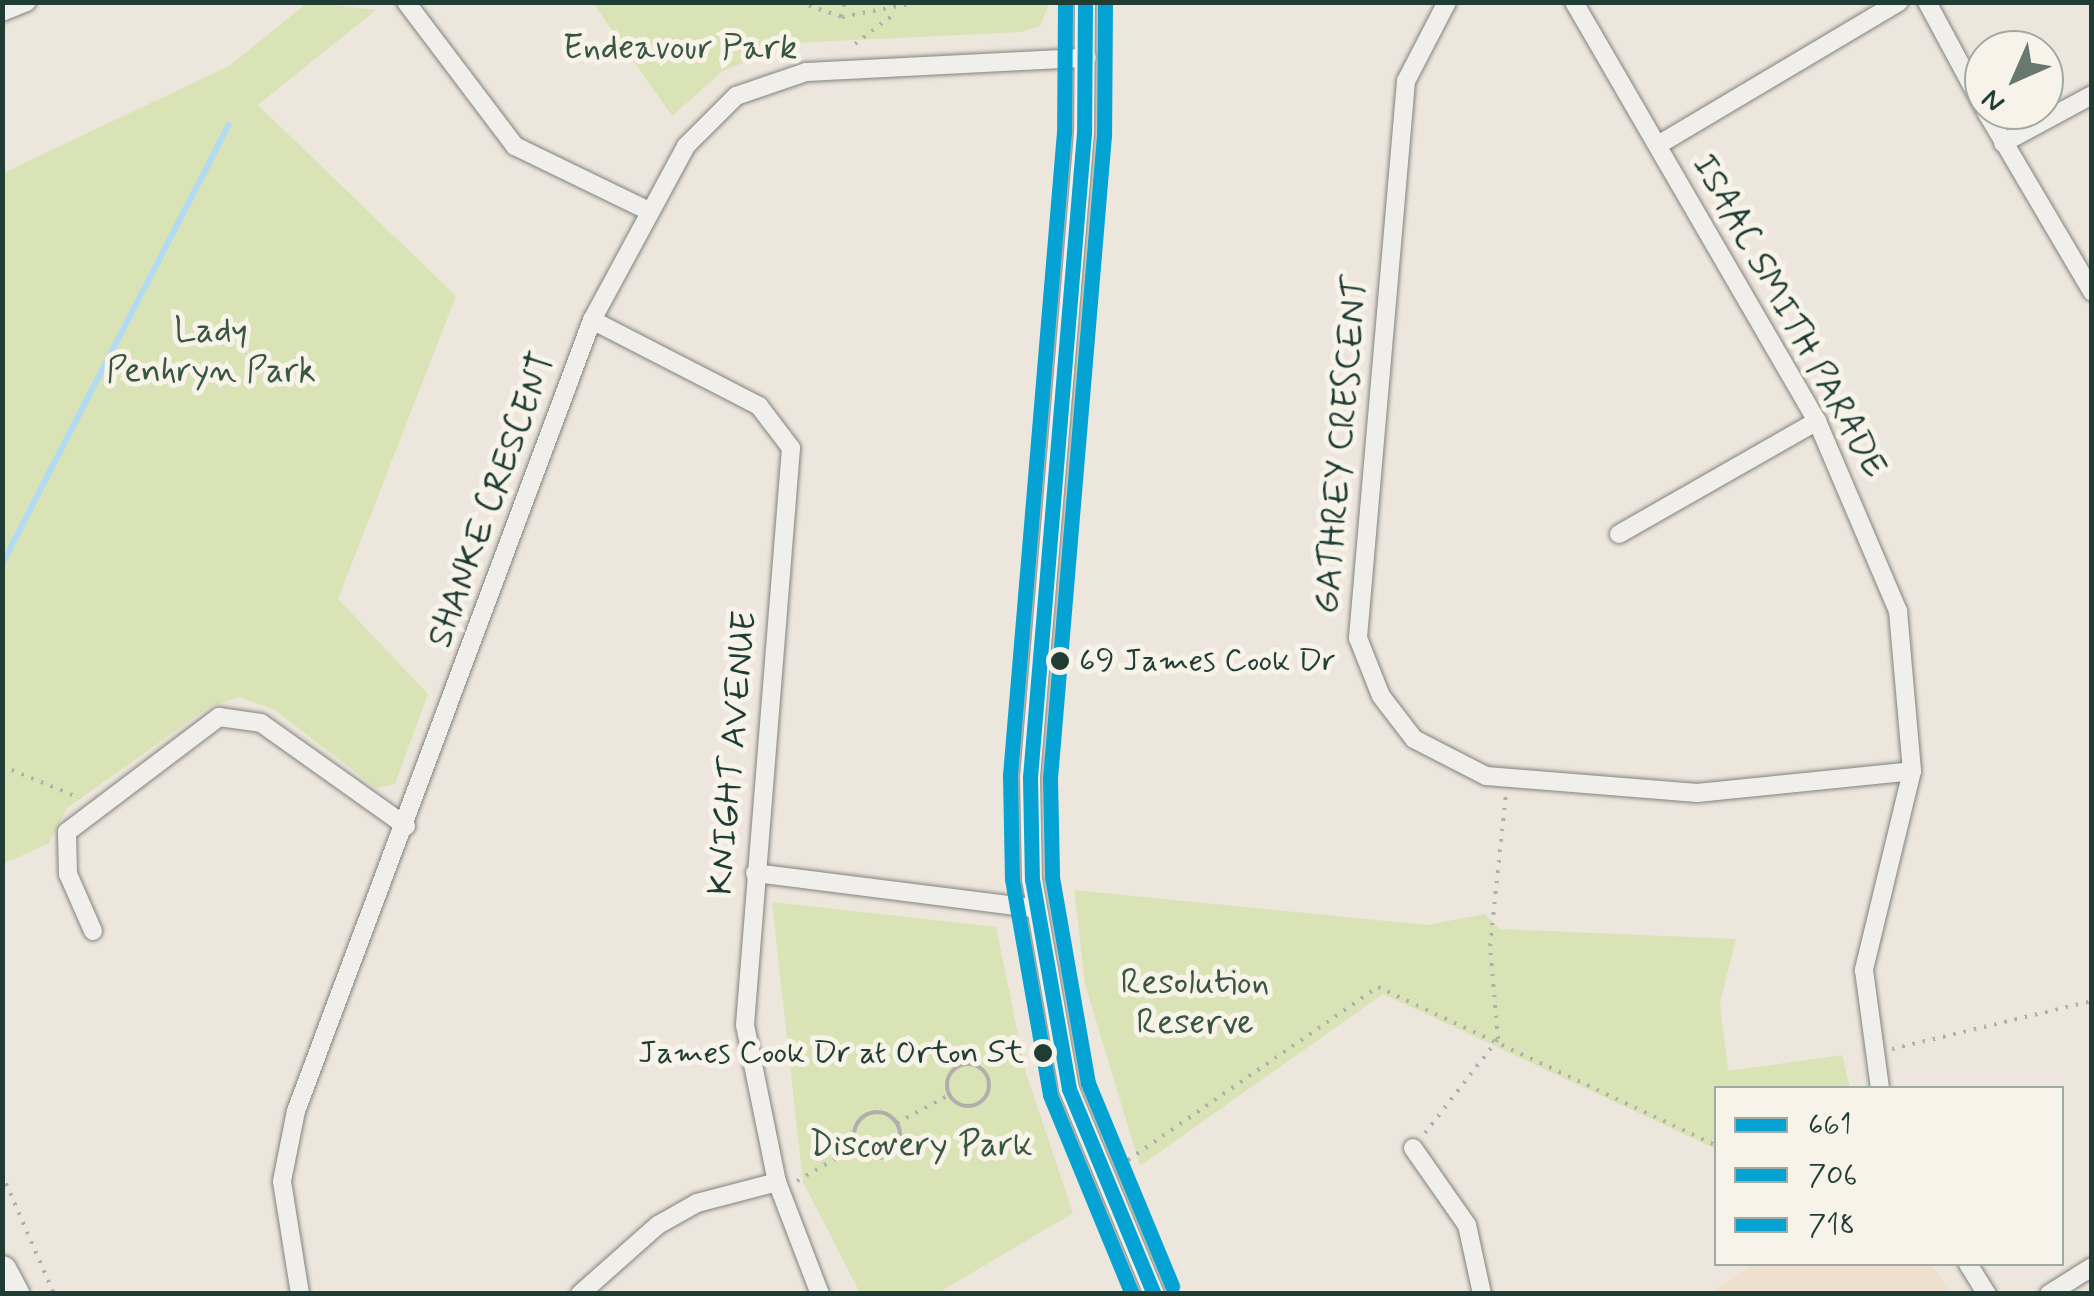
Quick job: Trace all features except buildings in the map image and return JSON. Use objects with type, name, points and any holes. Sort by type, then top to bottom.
[{"type":"highway","points":[[2,1271],[14,1294]]},
{"type":"street","points":[[2,12],[27,2]]},
{"type":"street","points":[[406,2],[514,146],[648,210]]},
{"type":"street","points":[[1085,2],[1087,58],[1030,777],[1033,908],[1069,1088],[1154,1294]]},
{"type":"street","name":"GATHREY CRESCENT","points":[[1447,2],[1406,81],[1358,638],[1380,696],[1414,739],[1459,768],[1508,778],[1697,793],[1912,771]]},
{"type":"street","name":"ISAAC SMITH PARADE","points":[[1574,2],[1817,420],[1898,611],[1912,771],[1868,938],[1872,1054],[1880,1086]]},
{"type":"street","points":[[1658,145],[1899,2]]},
{"type":"street","points":[[1927,2],[1964,71]]},
{"type":"street","name":"SHANKE CRESCENT","points":[[300,1294],[284,1228],[288,1141],[592,320],[648,210],[686,146],[736,96],[806,72],[1087,58]]},
{"type":"street","points":[[2003,143],[2092,95]]},
{"type":"street","points":[[1996,130],[2092,292]]},
{"type":"street","name":"KNIGHT AVENUE","points":[[592,320],[760,406],[791,448],[745,1024],[779,1186],[820,1294]]},
{"type":"street","points":[[1620,534],[1817,420]]},
{"type":"street","points":[[93,931],[63,852],[88,810],[219,717],[239,714],[406,826]]},
{"type":"street","points":[[755,873],[1033,908]]},
{"type":"street","points":[[1413,1148],[1467,1226],[1482,1294]]},
{"type":"street","points":[[580,1294],[658,1225],[697,1203],[779,1186]]},
{"type":"street","points":[[1969,1266],[1987,1294]]},
{"type":"street","points":[[2050,1294],[2092,1268]]},
{"type":"path","points":[[799,2],[842,17],[896,12]]},
{"type":"path","points":[[842,17],[844,2]]},
{"type":"path","points":[[855,44],[896,12],[920,2]]},
{"type":"path","points":[[2,766],[66,787],[88,810]]},
{"type":"path","points":[[1413,1148],[1498,1039],[1490,946],[1508,778]]},
{"type":"path","points":[[1128,1160],[1378,987],[1498,1039],[1714,1144]]},
{"type":"path","points":[[1872,1054],[2092,1001]]},
{"type":"path","points":[[779,1186],[857,1146],[888,1155],[897,1123],[949,1094],[957,1067],[986,1076],[986,1096],[974,1105],[949,1094]]},
{"type":"path","points":[[857,1146],[862,1117],[876,1112],[897,1123]]},
{"type":"path","points":[[2,1174],[54,1294]]},
{"type":"shaded area","points":[[1751,1266],[1932,1266],[1951,1293],[1709,1293]]},
{"type":"green space","name":"Lady Penhryn Park","points":[[308,2],[376,10],[258,105],[456,296],[338,599],[428,694],[395,784],[376,788],[275,710],[239,697],[208,708],[67,808],[49,843],[3,864],[3,173],[229,66]]},
{"type":"green space","name":"Endeavour Park","points":[[1050,2],[1040,26],[1021,32],[792,43],[723,71],[672,116],[593,3]]},
{"type":"green space","name":"Resolution Reserve","points":[[1074,890],[1427,925],[1485,914],[1500,929],[1736,939],[1720,1003],[1728,1071],[1842,1055],[1850,1086],[1714,1086],[1714,1148],[1383,994],[1140,1166],[1085,984]]},
{"type":"green space","name":"Discovery Park","points":[[772,902],[996,927],[1026,1073],[1073,1213],[938,1293],[860,1293],[803,1182]]},
{"type":"waterway","points":[[2,564],[229,125]]},
{"type":"transit line","name":"706","points":[[1065,2],[1064,132],[1010,775],[1012,879],[1050,1095],[1132,1294]]},
{"type":"transit line","name":"661","points":[[1085,2],[1084,133],[1030,777],[1032,879],[1069,1089],[1154,1294]]},
{"type":"transit line","name":"718","points":[[1105,2],[1104,135],[1050,778],[1052,877],[1088,1083],[1172,1286]]},
{"type":"place","name":"69 James Cook Dr","points":[[1060,661]]},
{"type":"place","name":"James Cook Dr at Orton St","points":[[1043,1053]]}]
